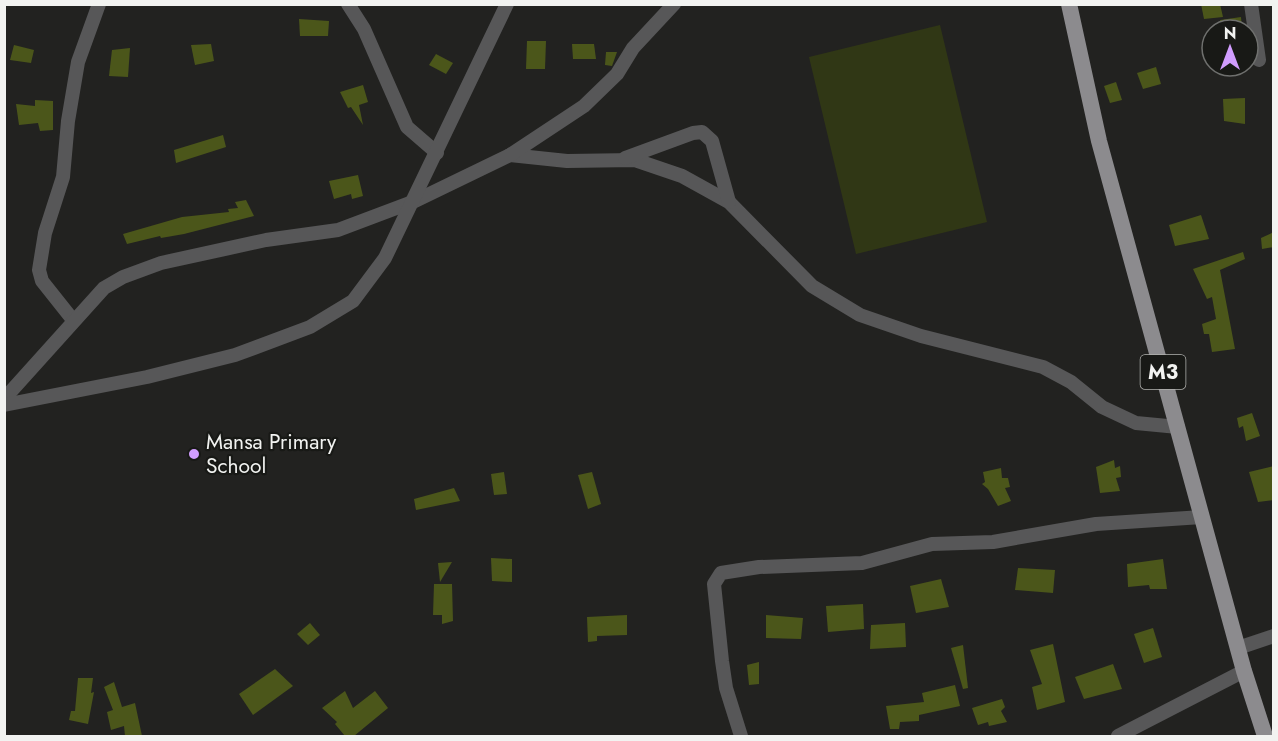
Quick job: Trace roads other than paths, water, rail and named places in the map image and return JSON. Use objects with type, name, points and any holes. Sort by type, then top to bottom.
[{"type":"main road","name":"M3","points":[[1069,4],[1099,141],[1244,671],[1265,736]]},
{"type":"street","points":[[73,320],[42,281],[39,270],[45,232],[63,177],[68,121],[78,62],[99,4]]},
{"type":"street","points":[[348,4],[364,29],[407,127],[437,153]]},
{"type":"street","points":[[4,405],[147,376],[235,355],[310,327],[352,301],[385,258],[415,201],[507,4]]},
{"type":"street","points":[[4,399],[104,288],[123,277],[161,263],[266,240],[338,230],[415,201],[510,155],[584,106],[617,74],[633,48],[674,4]]},
{"type":"street","points":[[623,159],[693,133],[702,132],[712,141],[729,202]]},
{"type":"street","points":[[510,155],[567,161],[635,160],[682,176],[729,202],[812,286],[860,315],[921,336],[1043,368],[1071,382],[1102,407],[1136,423],[1178,427]]},
{"type":"street","points":[[741,736],[726,688],[722,661],[714,584],[721,573],[731,569],[862,562],[932,544],[993,542],[1096,524],[1202,517]]},
{"type":"street","points":[[1238,648],[1274,636]]},
{"type":"street","points":[[1118,736],[1244,671]]},
{"type":"place","name":"Mansa Primary School","points":[[194,454]]}]
